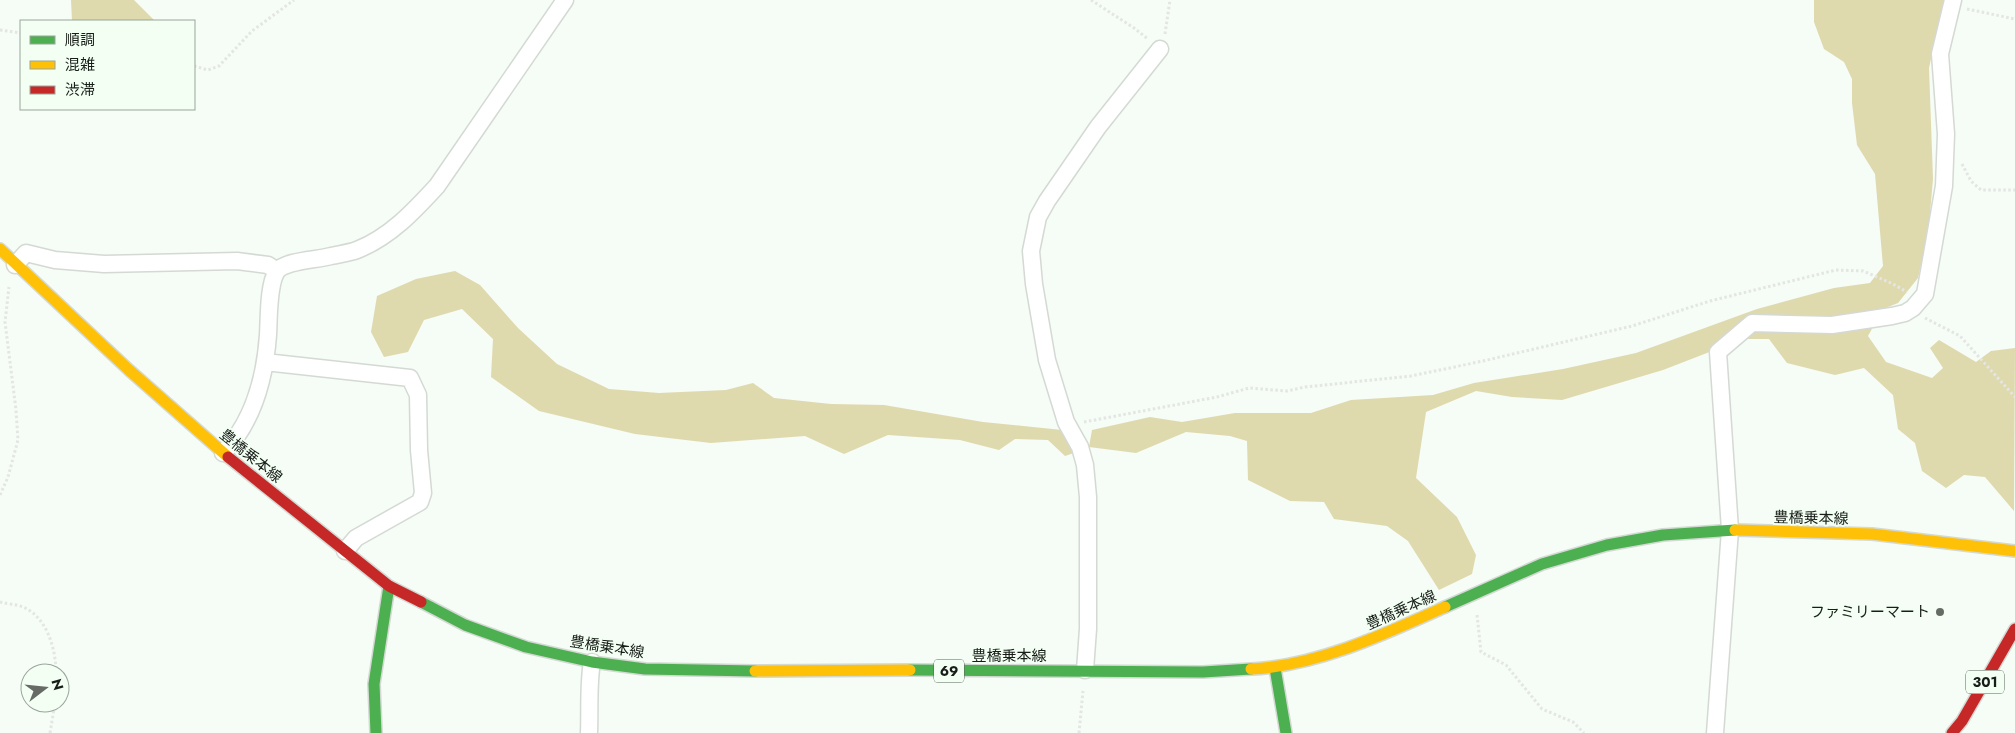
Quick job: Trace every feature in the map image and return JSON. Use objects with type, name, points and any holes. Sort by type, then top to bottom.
[{"type":"main road","name":"豊橋乗本線","points":[[0,249],[15,265],[223,453],[390,586],[465,625],[526,648],[592,662],[645,669],[714,672],[1086,670],[1203,672],[1275,668],[1364,643],[1542,564],[1607,545],[1663,535],[1730,530],[1872,534],[2015,552]]},
{"type":"main road","points":[[376,733],[374,684],[390,586]]},
{"type":"main road","name":"301","points":[[1952,733],[1962,721],[2015,629]]},
{"type":"main road","points":[[1275,668],[1286,733]]},
{"type":"street","points":[[223,453],[234,442],[255,402],[265,362],[270,293],[277,271],[289,264],[357,250],[386,234],[411,214],[437,186],[565,0]]},
{"type":"street","points":[[1715,733],[1730,530],[1718,352],[1752,323],[1832,325],[1892,316],[1905,313],[1917,304],[1925,294],[1944,186],[1946,134],[1940,54],[1953,0]]},
{"type":"street","points":[[1086,670],[1088,497],[1085,466],[1080,447],[1066,422],[1047,360],[1034,284],[1031,251],[1038,217],[1098,127],[1160,49]]},
{"type":"street","points":[[15,265],[26,254],[55,260],[104,264],[237,261],[268,265],[277,271]]},
{"type":"street","points":[[265,362],[410,378],[418,395],[419,450],[423,493],[420,502],[356,538],[345,551]]},
{"type":"street","points":[[589,733],[592,662]]},
{"type":"path","points":[[195,66],[208,70],[219,66],[252,31],[294,0]]},
{"type":"path","points":[[1091,0],[1134,28],[1160,49],[1164,40],[1170,0]]},
{"type":"path","points":[[1953,0],[1964,8],[2015,20]]},
{"type":"path","points":[[0,30],[20,33]]},
{"type":"path","points":[[1960,161],[1971,181],[1981,190],[2015,190]]},
{"type":"path","points":[[0,495],[8,477],[18,440],[5,322],[7,296],[15,265]]},
{"type":"path","points":[[1066,422],[1082,422],[1152,410],[1217,397],[1249,388],[1287,391],[1304,387],[1411,376],[1632,326],[1710,301],[1836,270],[1864,271],[1893,284],[1917,304],[1926,318],[1960,336],[2015,398]]},
{"type":"path","points":[[1475,594],[1481,652],[1506,665],[1542,709],[1573,722],[1584,733]]},
{"type":"path","points":[[0,602],[23,607],[39,617],[50,638],[56,663]]},
{"type":"path","points":[[1079,733],[1086,670]]},
{"type":"path","points":[[50,733],[53,713]]},
{"type":"shaded area","points":[[71,0],[134,0],[154,20],[72,20]]},
{"type":"shaded area","points":[[1814,0],[1944,0],[1929,68],[1933,179],[1928,236],[1918,278],[1898,303],[1883,309],[1868,336],[1886,362],[1932,378],[1943,368],[1930,348],[1939,340],[1976,362],[1991,351],[2015,348],[2014,511],[1985,477],[1964,475],[1946,488],[1922,471],[1915,443],[1898,429],[1893,395],[1864,368],[1835,375],[1787,363],[1769,339],[1743,339],[1663,370],[1562,400],[1512,397],[1476,391],[1426,412],[1416,478],[1457,517],[1476,555],[1472,574],[1439,590],[1408,541],[1387,526],[1334,519],[1324,502],[1290,501],[1248,480],[1247,441],[1230,436],[1186,432],[1136,453],[1089,447],[1092,430],[1150,417],[1182,422],[1235,413],[1311,413],[1351,400],[1433,395],[1474,383],[1563,369],[1636,353],[1757,309],[1834,288],[1870,283],[1883,266],[1875,174],[1857,145],[1852,103],[1852,79],[1844,62],[1824,49],[1814,22]]},
{"type":"shaded area","points":[[455,271],[480,285],[518,328],[557,364],[609,389],[659,393],[726,390],[753,383],[774,398],[831,404],[884,405],[983,422],[1062,430],[1074,453],[1065,456],[1048,440],[1015,439],[999,450],[960,440],[888,435],[844,454],[805,436],[711,443],[635,434],[539,411],[491,377],[493,339],[462,309],[424,320],[408,352],[384,357],[371,332],[377,296],[416,279]]},
{"type":"traffic: fast","points":[[1445,607],[1542,564],[1607,545],[1663,535],[1735,530]]},
{"type":"traffic: fast","points":[[376,733],[374,684],[389,586]]},
{"type":"traffic: fast","points":[[421,602],[465,625],[526,647],[592,662],[645,669],[755,671]]},
{"type":"traffic: fast","points":[[1275,668],[1286,733]]},
{"type":"traffic: fast","points":[[910,670],[1203,672],[1251,669]]},
{"type":"traffic: slow","points":[[0,249],[129,370],[228,457]]},
{"type":"traffic: slow","points":[[1735,530],[1872,534],[2015,551]]},
{"type":"traffic: slow","points":[[1251,669],[1276,667],[1326,655],[1375,638],[1445,607]]},
{"type":"traffic: slow","points":[[755,671],[910,670]]},
{"type":"traffic: jam","points":[[228,457],[389,586],[421,602]]},
{"type":"traffic: jam","points":[[1952,733],[1962,721],[2015,629]]},
{"type":"place","name":"ファミリーマート","points":[[1940,612]]}]
